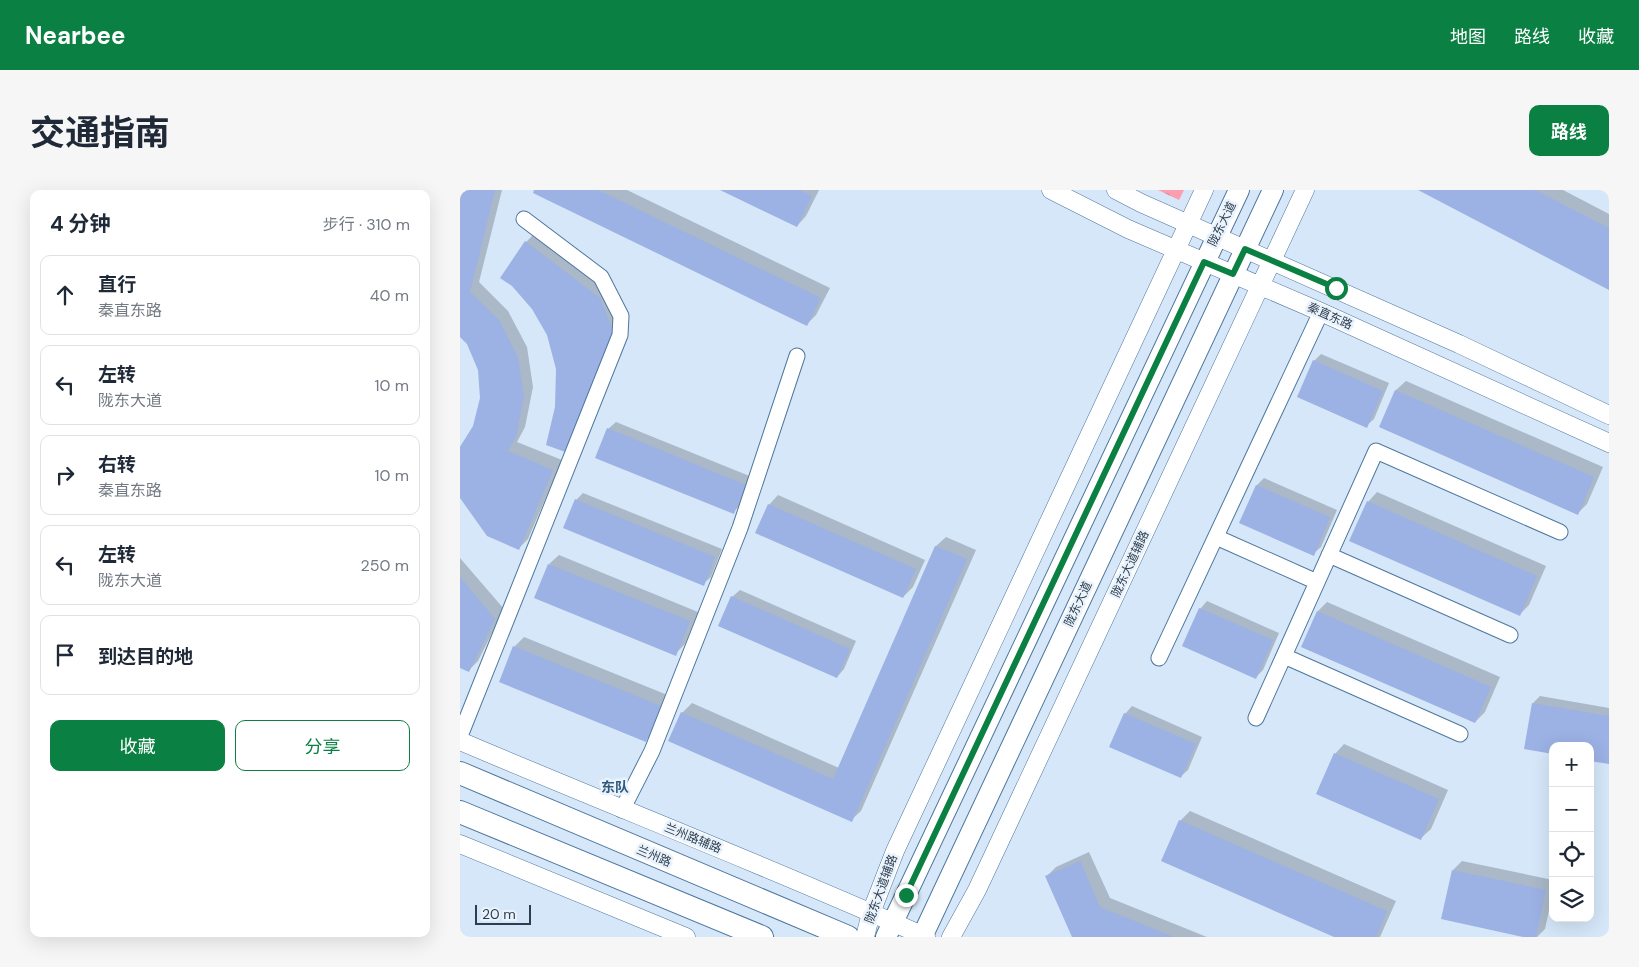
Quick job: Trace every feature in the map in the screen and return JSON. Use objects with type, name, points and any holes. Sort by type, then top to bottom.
[{"type":"main road","name":"陇东大道","points":[[889,930],[1239,190]]},
{"type":"main road","name":"陇东大道","points":[[924,936],[1273,190]]},
{"type":"main road","name":"兰州路","points":[[460,773],[848,937]]},
{"type":"main road","points":[[460,812],[762,937]]},
{"type":"street","name":"秦直东路","points":[[1051,190],[1128,229],[1321,312],[1609,443]]},
{"type":"street","points":[[1116,190],[1459,344],[1609,415]]},
{"type":"street","name":"陇东大道辅路","points":[[865,937],[871,912],[895,851],[1204,190]]},
{"type":"street","name":"陇东大道辅路","points":[[952,937],[977,890],[1305,190]]},
{"type":"street","points":[[460,736],[620,335],[621,316],[601,277],[524,219]]},
{"type":"street","points":[[1159,658],[1321,312]]},
{"type":"street","points":[[622,810],[652,750],[740,528],[797,356]]},
{"type":"street","points":[[1256,718],[1376,451],[1560,532]]},
{"type":"street","points":[[1216,537],[1317,582]]},
{"type":"street","points":[[1329,555],[1510,635]]},
{"type":"street","points":[[1284,656],[1460,734]]},
{"type":"street","name":"兰州路辅路","points":[[460,741],[622,810],[815,887],[871,912],[889,930],[924,936]]},
{"type":"street","points":[[460,844],[686,937]]},
{"type":"green space","points":[[1158,190],[1184,190],[1179,200]]},
{"type":"building","points":[[460,190],[495,190],[470,292],[499,320],[518,357],[524,397],[516,437],[508,451],[553,470],[519,550],[487,536],[460,498],[460,447],[473,426],[480,398],[478,370],[467,344],[460,337]]},
{"type":"building","points":[[534,190],[598,190],[821,298],[807,326],[533,193]]},
{"type":"building","points":[[720,190],[800,190],[812,196],[797,227]]},
{"type":"building","points":[[1418,190],[1535,190],[1609,228],[1609,290]]},
{"type":"building","points":[[525,241],[600,298],[614,333],[568,453],[546,445],[555,407],[556,369],[547,335],[532,309],[512,286],[500,278]]},
{"type":"building","points":[[1313,360],[1383,391],[1367,428],[1297,397]]},
{"type":"building","points":[[1395,390],[1594,477],[1578,515],[1379,427]]},
{"type":"building","points":[[607,428],[746,485],[734,514],[595,458]]},
{"type":"building","points":[[1256,485],[1330,517],[1314,556],[1239,523]]},
{"type":"building","points":[[575,499],[715,557],[704,586],[563,528]]},
{"type":"building","points":[[1367,501],[1537,576],[1520,616],[1349,541]]},
{"type":"building","points":[[768,504],[916,569],[903,598],[755,533]]},
{"type":"building","points":[[935,546],[967,559],[852,822],[668,741],[681,712],[833,779]]},
{"type":"building","points":[[548,564],[690,621],[676,656],[534,598]]},
{"type":"building","points":[[460,577],[495,619],[469,672],[460,668]]},
{"type":"building","points":[[731,596],[850,649],[837,678],[718,626]]},
{"type":"building","points":[[1199,608],[1273,640],[1256,679],[1182,646]]},
{"type":"building","points":[[1317,611],[1491,687],[1475,723],[1301,647]]},
{"type":"building","points":[[513,646],[661,706],[646,742],[499,682]]},
{"type":"building","points":[[1532,703],[1609,716],[1609,764],[1594,762],[1594,742],[1549,742],[1549,753],[1524,749]]},
{"type":"building","points":[[1124,713],[1196,744],[1181,778],[1109,747]]},
{"type":"building","points":[[1334,753],[1439,799],[1421,840],[1316,794]]},
{"type":"building","points":[[1179,820],[1387,911],[1376,937],[1334,937],[1161,861]]},
{"type":"building","points":[[1080,861],[1100,907],[1174,937],[1072,937],[1045,876]]},
{"type":"building","points":[[1452,870],[1546,890],[1536,937],[1523,937],[1441,919]]},
{"type":"district","name":"东队","points":[[615,787]]},
{"type":"route","points":[[906,895],[1204,262],[1233,274],[1245,249],[1336,288]]}]
